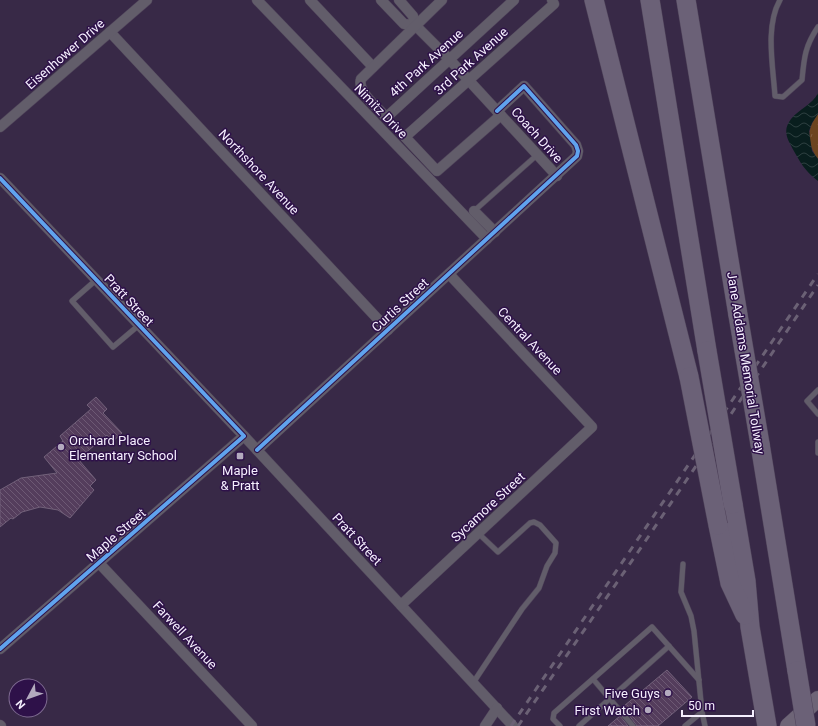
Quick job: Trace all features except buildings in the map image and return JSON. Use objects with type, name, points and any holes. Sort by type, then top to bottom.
[{"type":"highway","points":[[594,0],[689,377],[730,583],[750,627]]},
{"type":"highway","points":[[650,0],[746,581],[750,627],[767,726]]},
{"type":"highway","name":"Jane Addams Memorial Tollway","points":[[686,0],[806,726]]},
{"type":"main road","points":[[788,726],[818,699]]},
{"type":"street","name":"Eisenhower Drive","points":[[0,127],[147,0]]},
{"type":"street","name":"Nimitz Drive","points":[[257,0],[487,239]]},
{"type":"street","points":[[310,0],[373,67],[442,0]]},
{"type":"street","name":"Coach Drive","points":[[381,0],[404,24],[415,25]]},
{"type":"street","name":"Coach Drive","points":[[399,0],[413,16],[415,25],[450,60],[557,176]]},
{"type":"street","name":"4th Park Avenue","points":[[373,67],[360,83],[362,90],[384,115],[387,116],[514,0]]},
{"type":"street","name":"3rd Park Avenue","points":[[499,113],[437,171],[405,137],[469,81],[553,2]]},
{"type":"street","name":"Northshore Avenue","points":[[110,32],[388,330]]},
{"type":"street","name":"Curtis Street","points":[[257,450],[577,156],[578,149],[524,86],[499,113]]},
{"type":"street","name":"Pratt Street","points":[[0,178],[244,436],[513,726]]},
{"type":"street","points":[[474,211],[495,232]]},
{"type":"street","name":"Central Avenue","points":[[449,274],[592,427]]},
{"type":"street","name":"Sycamore Street","points":[[401,605],[592,427]]},
{"type":"street","name":"Maple Street","points":[[0,649],[244,436]]},
{"type":"street","name":"Farwell Avenue","points":[[99,563],[252,726]]},
{"type":"street","points":[[485,726],[497,708]]},
{"type":"lane","points":[[780,0],[775,9],[771,33],[775,96],[783,97],[802,80],[804,55],[811,36],[818,27]]},
{"type":"lane","points":[[474,211],[537,155]]},
{"type":"lane","points":[[96,280],[72,301],[113,347],[139,325]]},
{"type":"lane","points":[[818,390],[807,400],[818,414]]},
{"type":"lane","points":[[818,442],[818,453]]},
{"type":"lane","points":[[473,683],[522,609],[539,588],[547,566],[555,553],[556,544],[540,525],[534,522],[530,523],[498,552],[478,533]]},
{"type":"lane","points":[[683,564],[681,592],[691,616],[694,631],[702,712],[705,726]]},
{"type":"lane","points":[[559,726],[554,719],[554,713],[652,627],[699,680]]},
{"type":"lane","points":[[579,726],[670,646]]},
{"type":"lane","points":[[593,679],[633,726]]},
{"type":"lane","points":[[685,726],[702,712]]},
{"type":"green space","points":[[818,114],[818,159],[812,148],[809,136],[811,125]]},
{"type":"water","points":[[818,93],[818,114],[809,131],[812,151],[818,159],[818,181],[800,162],[788,140],[786,132],[791,119],[809,104]]},
{"type":"railway","points":[[511,726],[818,274]]},
{"type":"railway","points":[[518,726],[638,552],[818,285]]},
{"type":"cycle path","points":[[257,450],[577,156],[578,151],[576,145],[524,86],[497,111]]},
{"type":"cycle path","points":[[0,178],[244,436],[0,649]]},
{"type":"place","name":"Orchard Place Elementary School","points":[[61,447]]},
{"type":"place","name":"Maple & Pratt","points":[[240,456]]},
{"type":"place","name":"Five Guys","points":[[668,693]]},
{"type":"place","name":"First Watch","points":[[648,710]]}]
